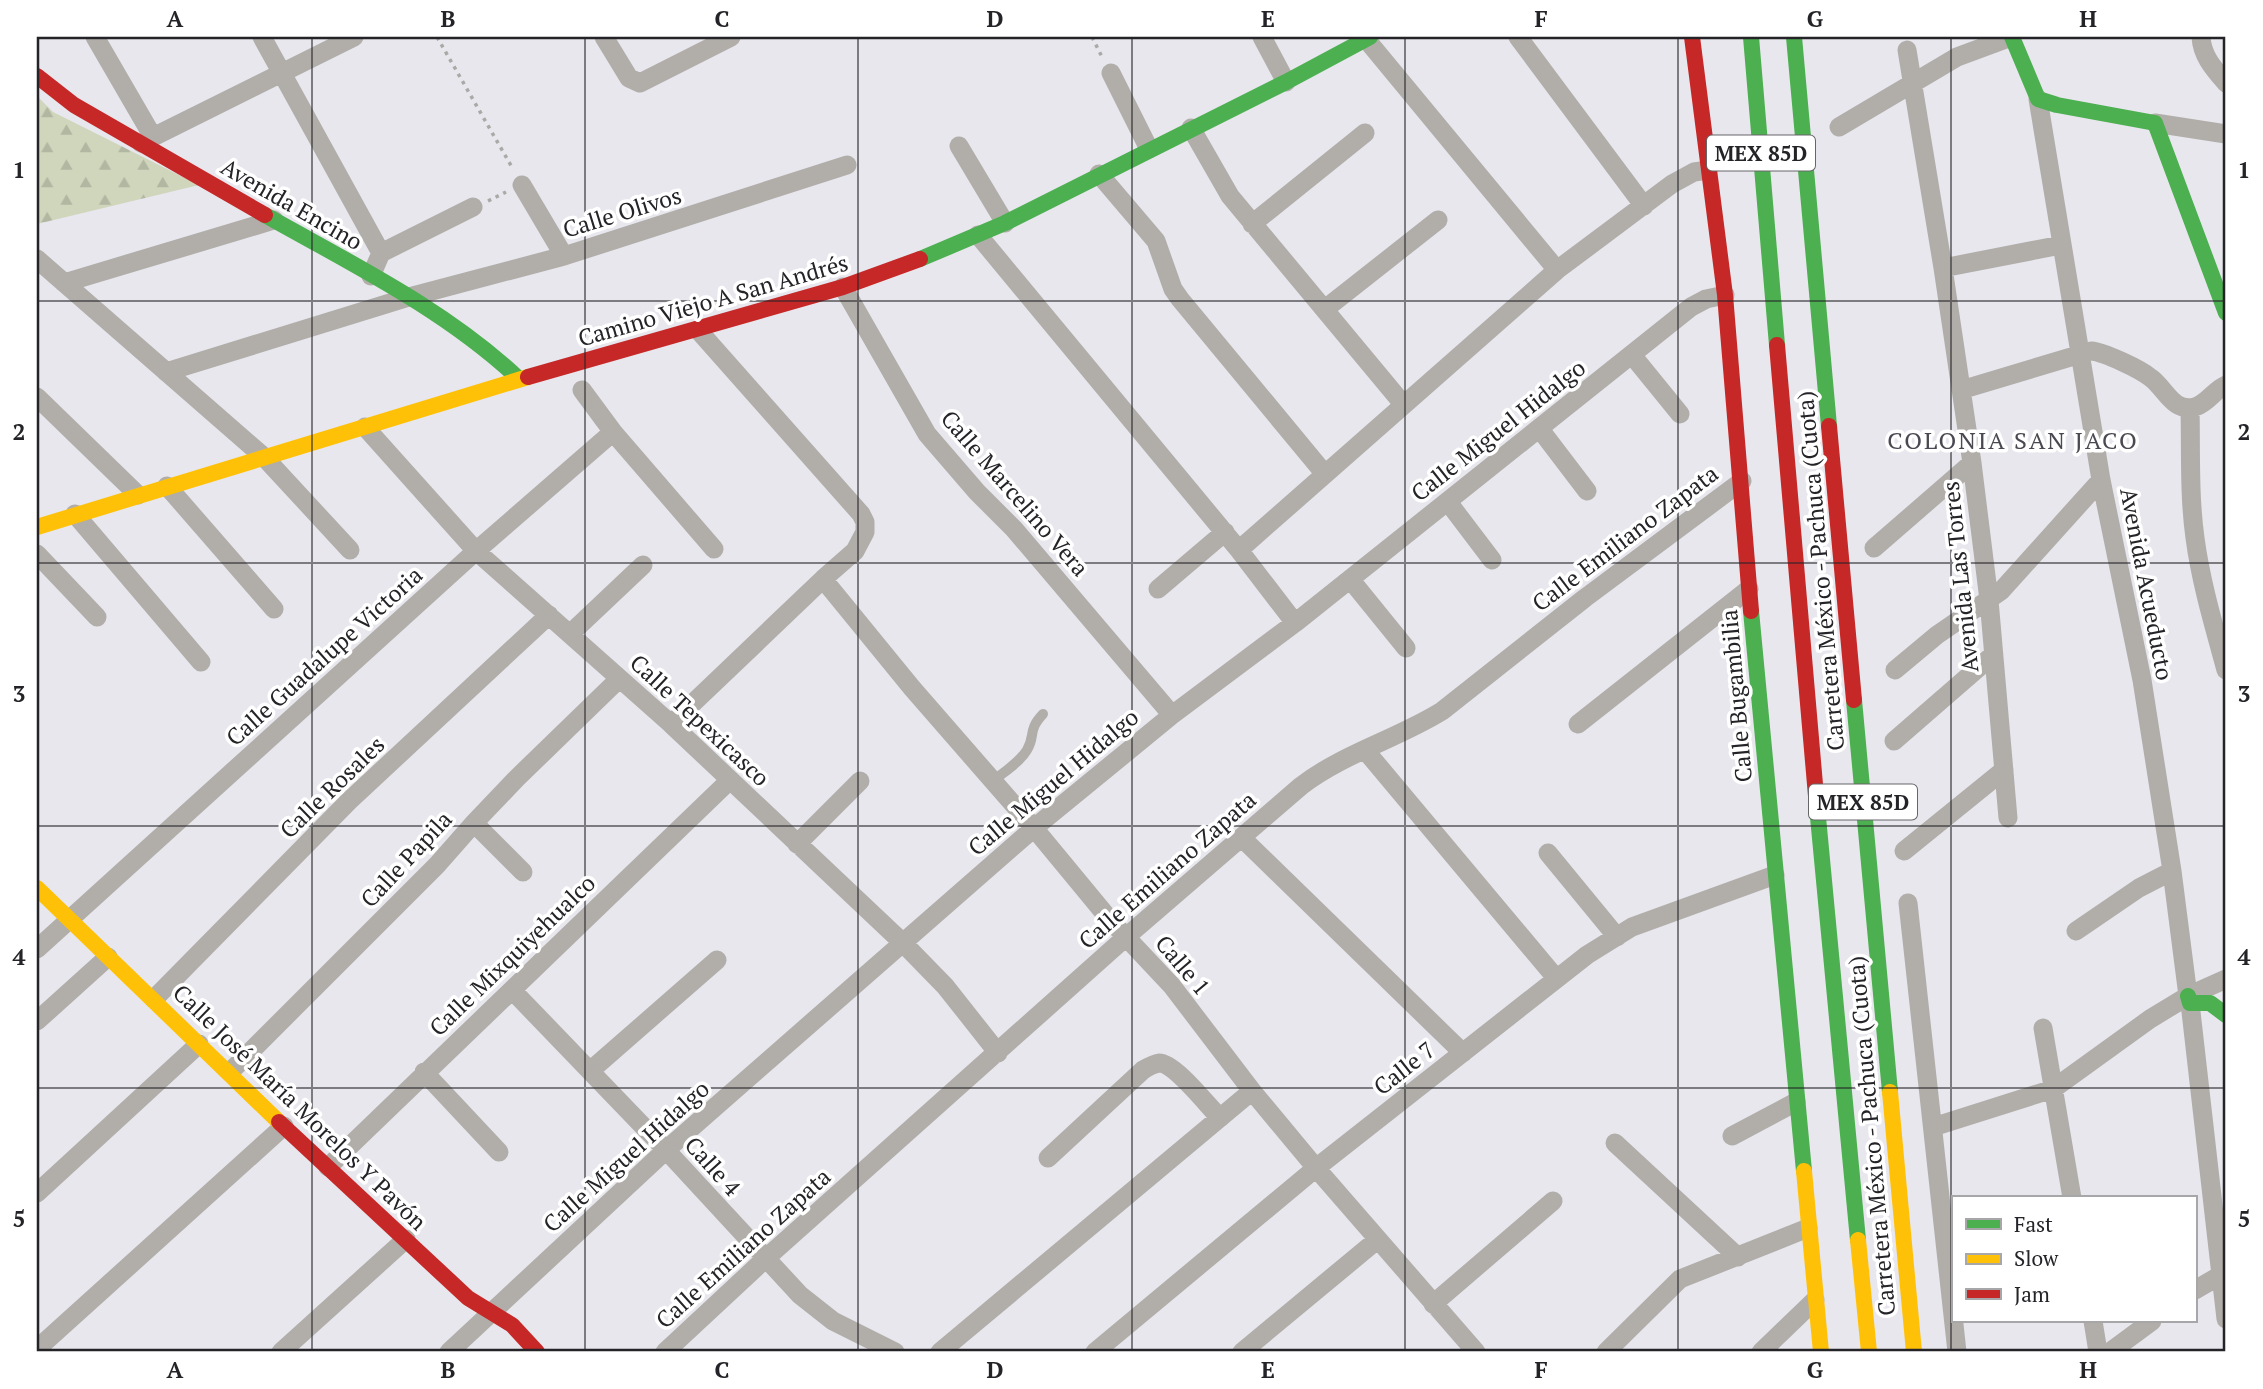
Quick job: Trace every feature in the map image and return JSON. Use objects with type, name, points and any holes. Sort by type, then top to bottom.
[{"type":"main road","name":"Calle Bugambilia","points":[[1692,37],[1724,295],[1775,875],[1821,1352]]},
{"type":"main road","name":"Carretera México - Pachuca (Cuota)","points":[[1751,37],[1826,909],[1869,1352]]},
{"type":"main road","name":"Carretera México - Pachuca (Cuota)","points":[[1794,37],[1913,1352]]},
{"type":"main road","points":[[2011,37],[2038,99],[2066,107],[2155,122],[2226,313]]},
{"type":"main road","name":"Camino Viejo A San Andrés","points":[[37,527],[519,379],[843,287],[1006,223],[1368,38]]},
{"type":"main road","name":"Avenida Encino","points":[[37,76],[65,99],[147,140],[274,220],[409,297],[461,330],[519,379]]},
{"type":"main road","name":"Calle José María Morelos Y Pavón","points":[[37,888],[284,1126],[468,1298],[512,1325],[537,1352]]},
{"type":"main road","points":[[2189,999],[2210,1002],[2226,1015]]},
{"type":"street","points":[[96,37],[147,140],[354,37]]},
{"type":"street","points":[[262,37],[381,253]]},
{"type":"street","points":[[604,37],[629,78],[636,82],[646,81],[731,37]]},
{"type":"street","points":[[1262,37],[1286,82]]},
{"type":"street","points":[[1518,37],[1644,206]]},
{"type":"street","points":[[1839,127],[1957,57],[2011,37]]},
{"type":"street","points":[[2201,37],[2208,61],[2226,83]]},
{"type":"street","points":[[1368,38],[1557,270]]},
{"type":"street","name":"Avenida Las Torres","points":[[1907,50],[1972,463],[1989,600],[2008,818]]},
{"type":"street","points":[[1111,73],[1149,149]]},
{"type":"street","name":"Avenida Acueducto","points":[[2038,99],[2101,480],[2142,680],[2172,871],[2224,1273],[2226,1319]]},
{"type":"street","points":[[2155,122],[2226,134]]},
{"type":"street","points":[[1191,128],[1230,196],[1403,404]]},
{"type":"street","points":[[1252,224],[1365,133]]},
{"type":"street","points":[[959,146],[1006,223]]},
{"type":"street","name":"Calle Olivos","points":[[166,372],[409,297],[564,256],[847,165]]},
{"type":"street","points":[[1239,550],[1557,270],[1682,178],[1708,170]]},
{"type":"street","points":[[1099,174],[1156,241],[1173,289],[1180,299],[1324,473]]},
{"type":"street","points":[[522,185],[564,256]]},
{"type":"street","points":[[371,276],[381,253],[473,207]]},
{"type":"street","points":[[64,283],[274,220]]},
{"type":"street","points":[[1325,309],[1438,220]]},
{"type":"street","points":[[978,236],[1225,532],[1295,623]]},
{"type":"street","points":[[1943,268],[2062,245]]},
{"type":"street","points":[[37,259],[264,457],[350,550]]},
{"type":"street","name":"Calle Marcelino Vera","points":[[843,287],[927,433],[977,492],[1014,529],[1172,715]]},
{"type":"street","name":"Calle Miguel Hidalgo","points":[[449,1352],[666,1150],[1034,828],[1172,715],[1295,623],[1692,307],[1706,299],[1724,295]]},
{"type":"street","points":[[671,724],[822,579],[855,551],[865,532],[865,522],[861,514],[698,330]]},
{"type":"street","points":[[1961,390],[2080,354],[2101,352],[2154,379],[2171,400],[2190,408],[2205,402],[2215,390],[2226,385]]},
{"type":"street","points":[[1632,355],[1680,414]]},
{"type":"street","points":[[582,390],[613,432],[714,550]]},
{"type":"street","points":[[37,397],[138,495]]},
{"type":"street","points":[[2190,408],[2194,536],[2203,583],[2226,670]]},
{"type":"street","name":"Calle Tepexicasco","points":[[365,426],[476,551],[671,724],[903,943],[945,986],[998,1053]]},
{"type":"street","points":[[1539,428],[1587,491]]},
{"type":"street","name":"Calle Guadalupe Victoria","points":[[37,948],[476,551],[613,432]]},
{"type":"street","points":[[1874,548],[1972,463]]},
{"type":"street","points":[[1895,670],[1937,635],[2001,591],[2101,480]]},
{"type":"street","name":"Calle Emiliano Zapata","points":[[665,1352],[765,1259],[1126,937],[1322,769],[1419,725],[1442,711],[1585,598],[1742,481]]},
{"type":"street","points":[[167,486],[274,609]]},
{"type":"street","points":[[1448,502],[1492,560]]},
{"type":"street","points":[[75,514],[201,662]]},
{"type":"street","points":[[1158,589],[1225,532]]},
{"type":"street","points":[[37,554],[97,617]]},
{"type":"street","points":[[570,635],[643,565]]},
{"type":"street","name":"Calle 1","points":[[822,579],[1126,937],[1172,986],[1252,1091],[1377,1240],[1476,1352]]},
{"type":"street","points":[[1350,579],[1406,648]]},
{"type":"street","points":[[1578,724],[1749,589]]},
{"type":"street","name":"Calle Rosales","points":[[154,999],[349,801],[549,615]]},
{"type":"street","points":[[1894,741],[1993,655]]},
{"type":"street","name":"Calle Papila","points":[[230,1072],[438,865],[474,823],[619,679]]},
{"type":"street","points":[[1365,750],[1556,978]]},
{"type":"street","points":[[1904,851],[2004,770]]},
{"type":"street","name":"Calle Mixquiyehualco","points":[[328,1167],[730,780]]},
{"type":"street","points":[[797,844],[860,781]]},
{"type":"street","points":[[474,823],[523,872]]},
{"type":"street","points":[[1242,838],[1463,1053]]},
{"type":"street","points":[[1548,853],[1617,937]]},
{"type":"street","points":[[2076,931],[2139,888],[2172,871]]},
{"type":"street","name":"Calle 7","points":[[1095,1352],[1316,1168],[1556,978],[1632,927],[1775,875]]},
{"type":"street","points":[[1908,903],[1952,1313]]},
{"type":"street","points":[[37,1021],[108,957]]},
{"type":"street","points":[[590,1071],[717,960]]},
{"type":"street","points":[[1933,1127],[2053,1089],[2150,1018],[2226,979]]},
{"type":"street","name":"Calle 4","points":[[512,990],[666,1150],[765,1259],[817,1310],[895,1352]]},
{"type":"street","points":[[2043,1028],[2072,1196]]},
{"type":"street","points":[[37,1193],[199,1044]]},
{"type":"street","points":[[1048,1158],[1143,1069],[1160,1063],[1173,1069],[1220,1118]]},
{"type":"street","points":[[424,1072],[499,1152]]},
{"type":"street","points":[[940,1352],[1252,1091]]},
{"type":"street","points":[[1732,1136],[1796,1102]]},
{"type":"street","points":[[37,1349],[284,1126]]},
{"type":"street","points":[[1615,1143],[1738,1257]]},
{"type":"street","points":[[1433,1304],[1553,1200]]},
{"type":"street","points":[[1606,1352],[1680,1279],[1808,1228]]},
{"type":"street","points":[[281,1352],[406,1239]]},
{"type":"street","points":[[1242,1352],[1377,1240]]},
{"type":"street","points":[[2196,1289],[2224,1273]]},
{"type":"street","points":[[1760,1352],[1815,1300]]},
{"type":"street","points":[[1953,1322],[1956,1352]]},
{"type":"street","points":[[2093,1322],[2098,1352]]},
{"type":"street","points":[[2110,1352],[2151,1322]]},
{"type":"lane","points":[[993,781],[1024,754],[1029,747],[1032,727],[1043,713]]},
{"type":"path","points":[[437,37],[522,185],[473,207]]},
{"type":"path","points":[[1092,37],[1111,73]]},
{"type":"green space","points":[[37,96],[53,112],[199,185],[37,224]]},
{"type":"traffic: fast","points":[[920,259],[1005,223],[1370,37]]},
{"type":"traffic: fast","points":[[1751,37],[1777,345]]},
{"type":"traffic: fast","points":[[1794,37],[1829,426]]},
{"type":"traffic: fast","points":[[2012,37],[2038,99],[2155,123],[2226,313]]},
{"type":"traffic: fast","points":[[265,215],[429,310],[461,331],[519,379]]},
{"type":"traffic: fast","points":[[1751,611],[1804,1171]]},
{"type":"traffic: fast","points":[[1854,700],[1890,1092]]},
{"type":"traffic: fast","points":[[1816,796],[1858,1240]]},
{"type":"traffic: fast","points":[[2188,996],[2190,1003],[2210,1003],[2226,1015]]},
{"type":"traffic: slow","points":[[37,527],[528,377]]},
{"type":"traffic: slow","points":[[37,888],[279,1122]]},
{"type":"traffic: slow","points":[[1890,1092],[1914,1352]]},
{"type":"traffic: slow","points":[[1804,1171],[1821,1352]]},
{"type":"traffic: slow","points":[[1858,1240],[1869,1352]]},
{"type":"traffic: jam","points":[[1692,37],[1725,295],[1751,611]]},
{"type":"traffic: jam","points":[[37,76],[74,105],[265,215]]},
{"type":"traffic: jam","points":[[528,377],[843,287],[920,259]]},
{"type":"traffic: jam","points":[[1777,345],[1816,796]]},
{"type":"traffic: jam","points":[[1829,426],[1854,700]]},
{"type":"traffic: jam","points":[[279,1122],[468,1298],[512,1325],[537,1352]]},
{"type":"district","name":"COLONIA SAN JACO","points":[[2013,440]]}]
